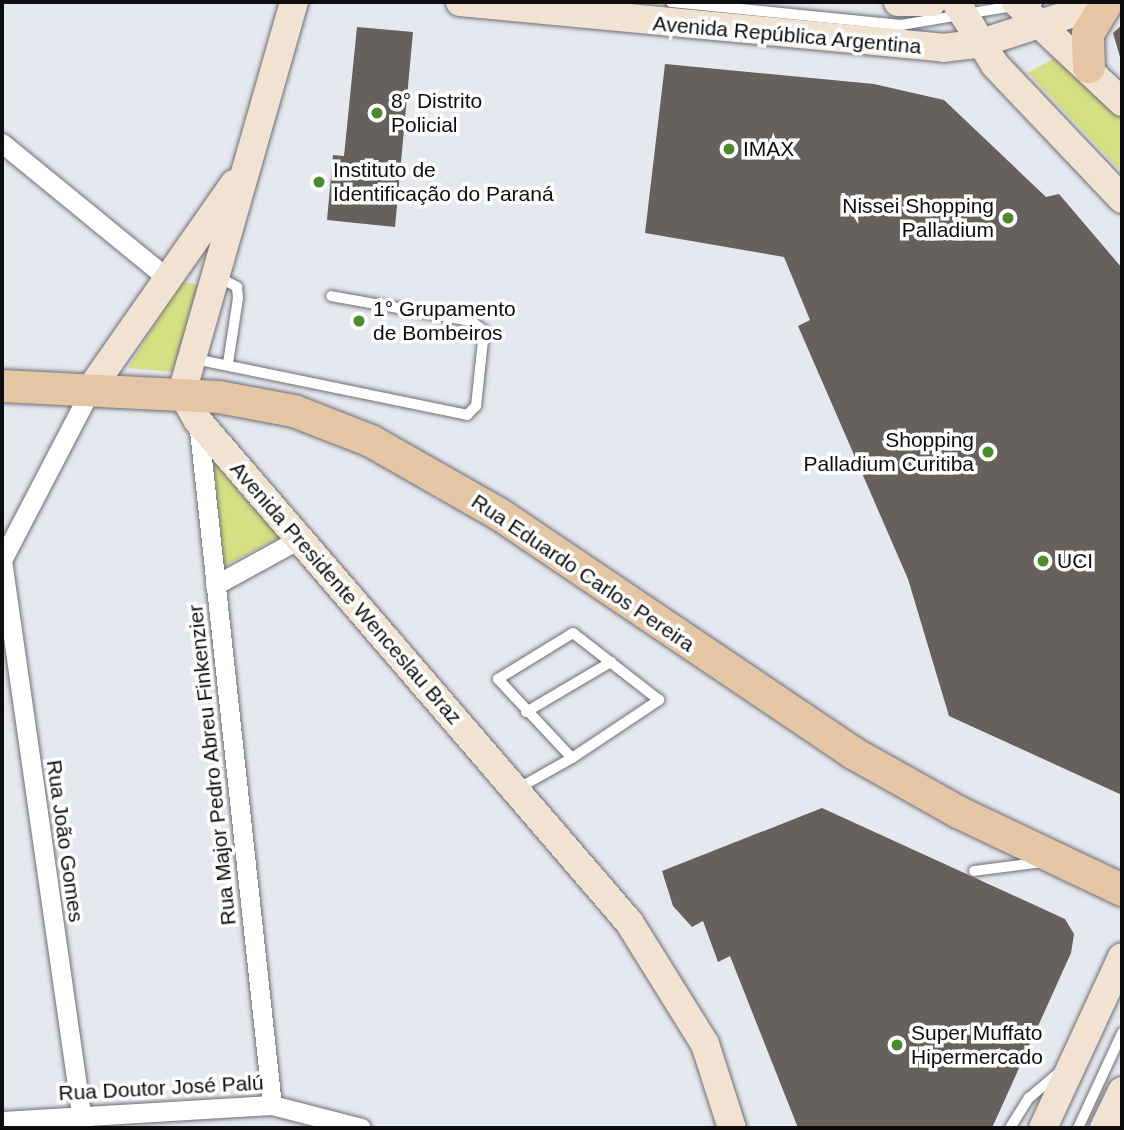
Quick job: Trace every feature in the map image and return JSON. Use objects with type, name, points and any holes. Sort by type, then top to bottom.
[{"type":"main road","points":[[1089,67],[1088,34],[1107,2]]},
{"type":"main road","name":"Rua Eduardo Carlos Pereira","points":[[2,386],[92,387],[182,393],[294,411],[416,464],[853,753],[1057,860],[1122,890]]},
{"type":"street","points":[[182,393],[294,2]]},
{"type":"street","name":"Avenida República Argentina","points":[[460,2],[897,47],[978,44],[1028,8],[1107,2]]},
{"type":"street","name":"Avenida República Argentina","points":[[898,2],[932,2]]},
{"type":"street","points":[[1028,8],[1122,102]]},
{"type":"street","points":[[961,10],[978,44],[1122,199]]},
{"type":"street","points":[[2,143],[167,279]]},
{"type":"street","points":[[2,560],[92,387],[247,164]]},
{"type":"street","name":"Avenida Presidente Wenceslau Braz","points":[[182,393],[198,421],[629,922],[673,985],[705,1044],[732,1128]]},
{"type":"street","name":"Rua Major Pedro Abreu Finkenzier","points":[[198,421],[272,1105]]},
{"type":"street","points":[[215,585],[299,539]]},
{"type":"street","name":"Rua João Gomes","points":[[2,560],[7,630],[82,1121]]},
{"type":"street","points":[[1043,1128],[1122,957]]},
{"type":"street","points":[[1104,1128],[1122,1091]]},
{"type":"street","name":"Rua Doutor José Palú","points":[[2,1121],[82,1121],[272,1105],[361,1128]]},
{"type":"lane","points":[[671,2],[901,25],[961,10],[1028,8]]},
{"type":"lane","points":[[216,275],[237,287],[239,298],[228,363]]},
{"type":"lane","points":[[191,359],[228,363],[467,415],[476,406],[484,331],[471,321],[331,296]]},
{"type":"lane","points":[[516,790],[572,758],[659,700],[573,633],[498,679],[526,712],[572,758]]},
{"type":"lane","points":[[526,712],[611,662]]},
{"type":"lane","points":[[974,871],[1057,860]]},
{"type":"lane","points":[[1078,1128],[1122,1032]]},
{"type":"lane","points":[[1010,1128],[1029,1098],[1073,1063]]},
{"type":"green space","points":[[1060,55],[1122,118],[1122,172],[1028,73]]},
{"type":"green space","points":[[182,281],[200,286],[173,372],[128,368]]},
{"type":"green space","points":[[213,462],[280,537],[224,566]]},
{"type":"building","points":[[1122,25],[1122,64],[1113,33]]},
{"type":"building","name":"8° Distrito Policial","points":[[357,27],[413,32],[395,227],[327,220],[333,155],[344,156]]},
{"type":"building","name":"Shopping Palladium Curitiba","points":[[665,64],[874,84],[944,100],[1046,197],[1059,194],[1122,268],[1122,795],[949,716],[908,579],[798,326],[810,320],[784,257],[645,233]]},
{"type":"building","name":"Super Muffato Hipermercado","points":[[822,808],[1065,919],[1074,934],[1071,953],[992,1128],[798,1128],[730,956],[718,962],[703,921],[692,927],[673,906],[662,871]]},
{"type":"place","name":"8° Distrito Policial","points":[[377,113]]},
{"type":"place","name":"IMAX","points":[[729,149]]},
{"type":"place","name":"Instituto de Identificação do Paraná","points":[[319,182]]},
{"type":"place","name":"Nissei Shopping Palladium","points":[[1008,218]]},
{"type":"place","name":"1° Grupamento de Bombeiros","points":[[359,321]]},
{"type":"place","name":"Shopping Palladium Curitiba","points":[[988,452]]},
{"type":"place","name":"UCI","points":[[1043,561]]},
{"type":"place","name":"Super Muffato Hipermercado","points":[[897,1045]]}]
